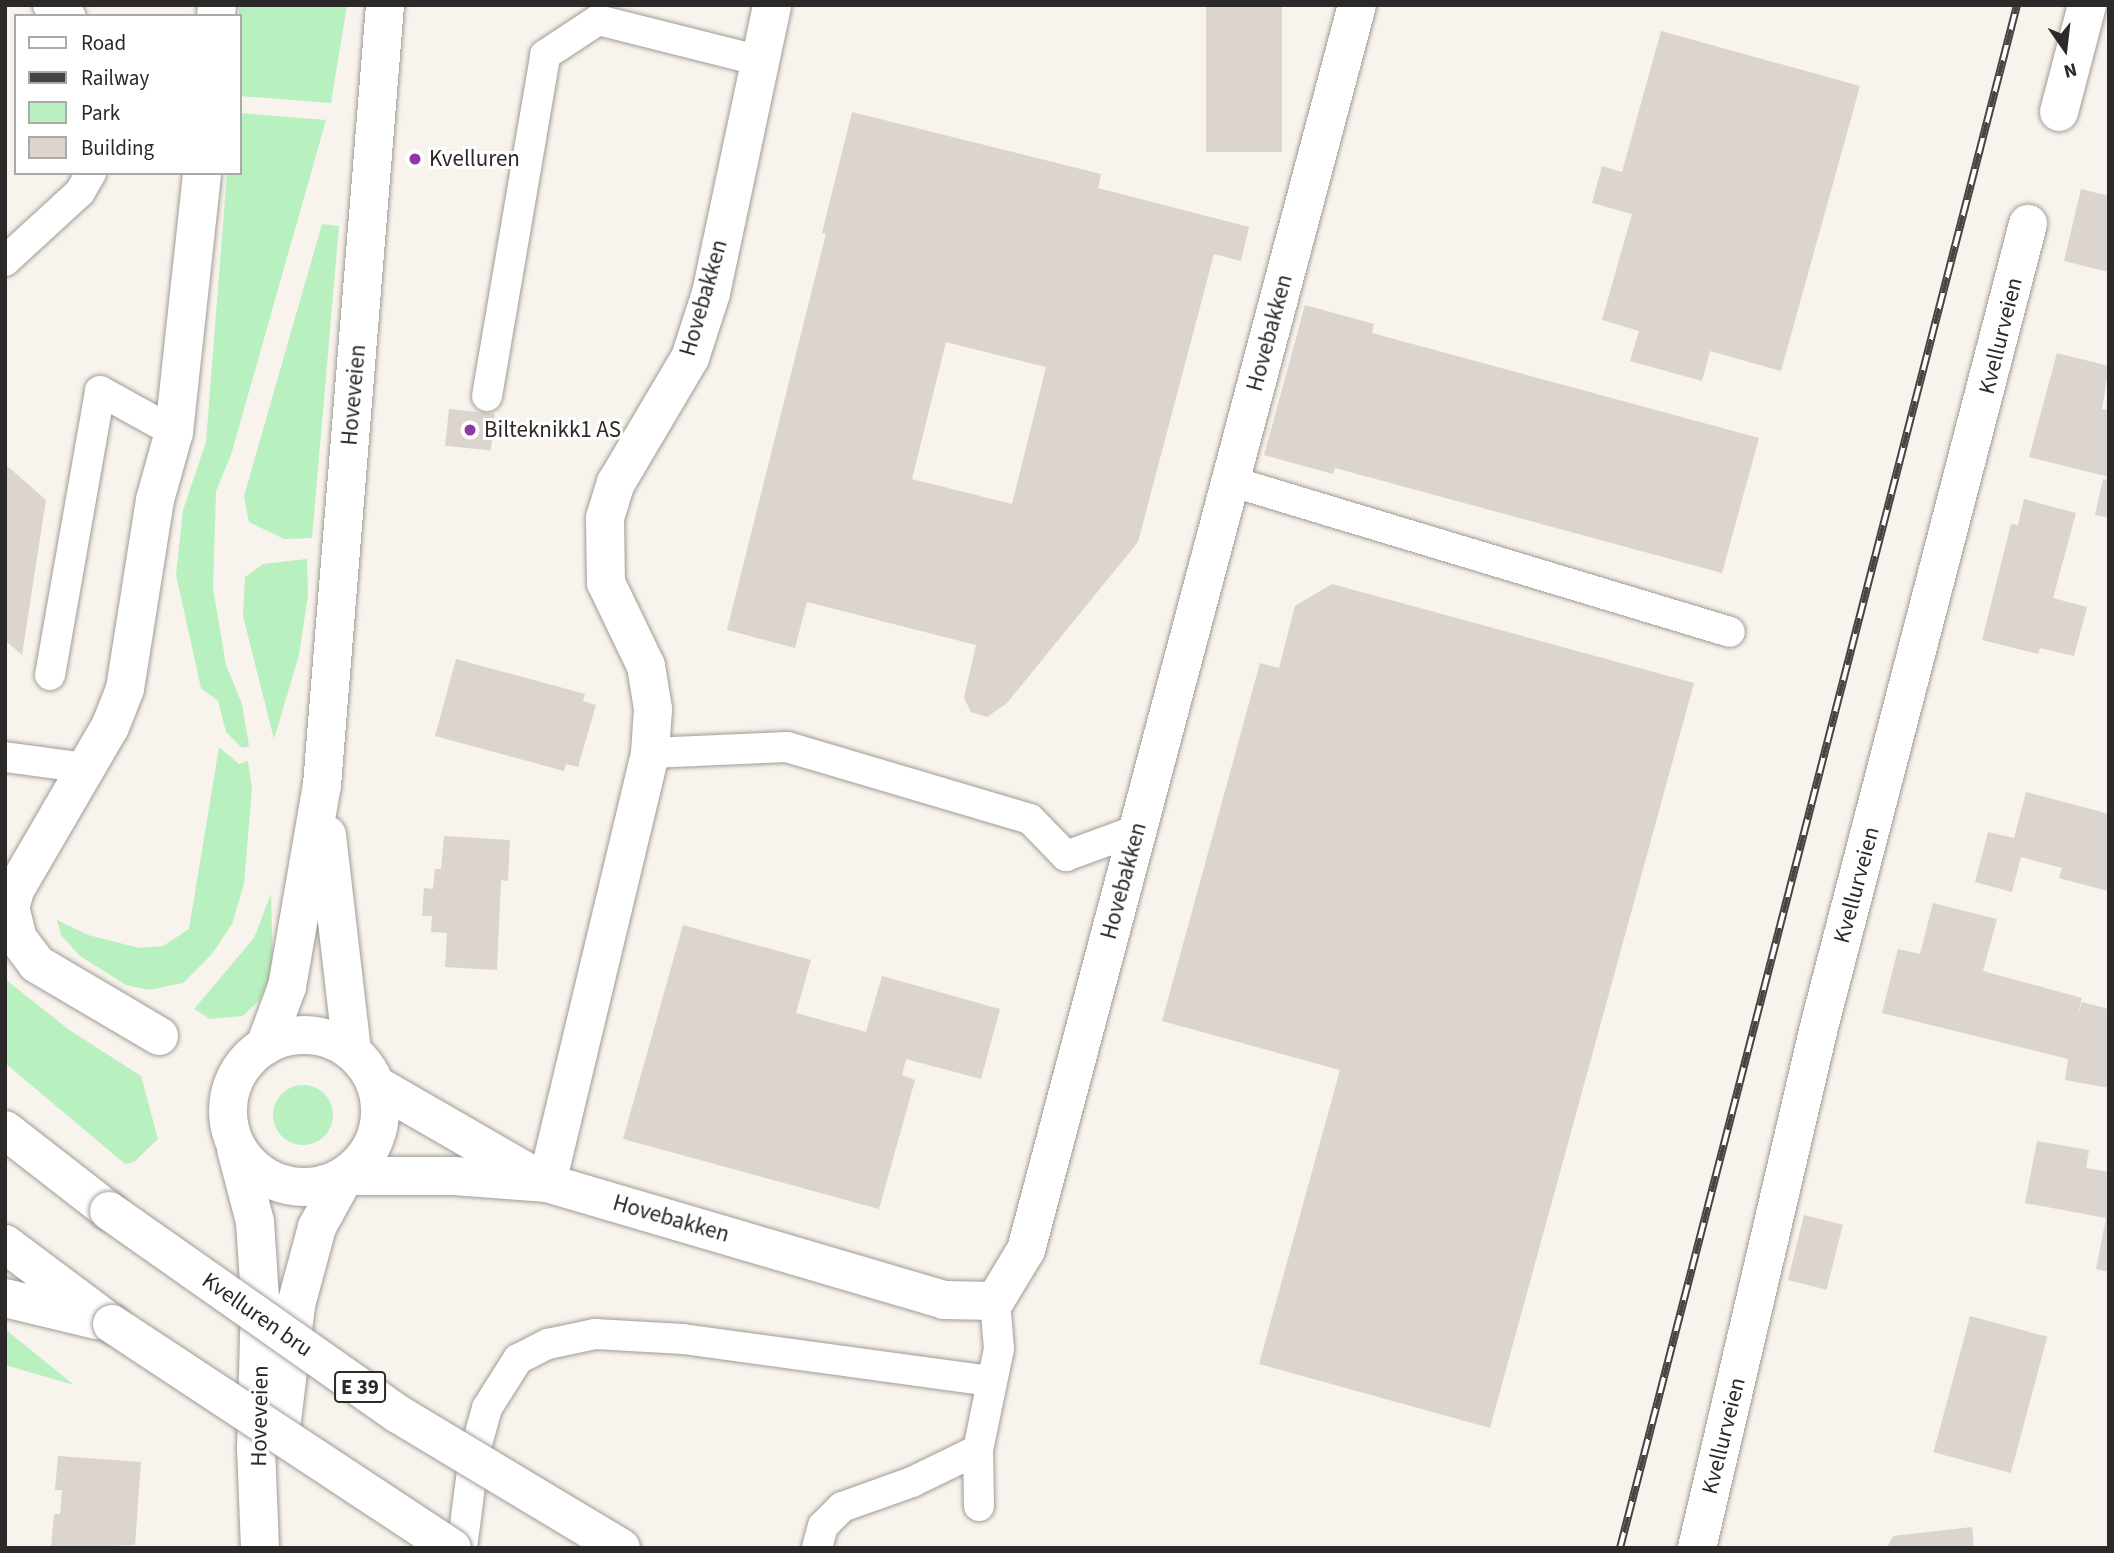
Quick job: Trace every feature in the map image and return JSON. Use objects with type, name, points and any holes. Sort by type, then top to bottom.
[{"type":"main road","name":"Hoveveien","points":[[265,1046],[287,987],[322,785],[385,5]]},
{"type":"main road","name":"Hovebakken","points":[[547,1183],[650,753],[653,709],[646,666],[606,583],[605,518],[616,483],[690,358],[711,293],[757,60],[772,5]]},
{"type":"main road","name":"Hovebakken","points":[[345,1177],[454,1176],[547,1183],[944,1300],[995,1301],[1026,1250],[1357,5]]},
{"type":"main road","points":[[2059,112],[2087,5]]},
{"type":"main road","points":[[159,1036],[55,978],[18,939],[10,908],[15,890],[86,768],[125,689],[155,500],[174,432],[202,175]]},
{"type":"main road","name":"Kvellurveien","points":[[1697,1548],[1819,1027],[2028,224]]},
{"type":"main road","name":"Hoveveien","points":[[322,785],[336,948],[352,1052]]},
{"type":"main road","points":[[296,1035],[326,1038],[352,1052],[376,1084],[379,1129],[367,1156],[345,1177],[310,1188],[277,1183],[254,1170],[235,1143],[227,1111],[231,1085],[245,1063],[265,1046],[296,1035]]},
{"type":"main road","name":"Hovebakken","points":[[376,1084],[547,1183]]},
{"type":"main road","name":"Kvelluren bru","points":[[5,1130],[109,1211],[398,1414],[621,1548]]},
{"type":"main road","name":"Hoveveien","points":[[235,1143],[255,1222],[262,1365],[256,1448],[261,1535]]},
{"type":"main road","name":"Hoveveien","points":[[261,1535],[278,1455],[296,1305],[317,1227],[345,1177]]},
{"type":"main road","points":[[5,1244],[112,1324],[452,1548]]},
{"type":"main road","points":[[5,1298],[112,1324]]},
{"type":"lane","points":[[48,5],[67,14]]},
{"type":"lane","points":[[487,396],[545,55],[598,20],[757,60]]},
{"type":"lane","points":[[5,261],[80,192],[90,175]]},
{"type":"lane","points":[[50,675],[100,391],[174,432]]},
{"type":"lane","points":[[1230,481],[1730,632]]},
{"type":"lane","points":[[650,753],[788,747],[1030,819],[1066,856],[1137,830]]},
{"type":"lane","points":[[5,757],[86,768]]},
{"type":"lane","points":[[979,1506],[978,1450],[989,1381],[999,1349],[995,1301]]},
{"type":"lane","points":[[462,1548],[474,1455],[487,1408],[518,1359],[548,1344],[595,1334],[683,1339],[989,1381]]},
{"type":"lane","points":[[817,1548],[823,1527],[842,1507],[912,1482],[978,1450]]},
{"type":"green space","points":[[239,5],[347,5],[331,103],[242,96],[242,14],[239,14]]},
{"type":"green space","points":[[242,113],[326,120],[231,455],[216,491],[213,588],[226,665],[242,704],[249,746],[242,748],[226,732],[218,701],[201,688],[176,575],[183,510],[206,442],[227,175],[242,175]]},
{"type":"green space","points":[[322,224],[339,226],[312,538],[284,539],[249,522],[244,496]]},
{"type":"green space","points":[[307,559],[308,595],[299,655],[274,739],[243,616],[245,577],[263,564]]},
{"type":"green space","points":[[219,747],[239,764],[248,761],[252,789],[244,884],[232,924],[212,954],[183,983],[149,990],[126,985],[80,956],[61,935],[57,920],[88,935],[139,948],[163,946],[189,929]]},
{"type":"green space","points":[[271,894],[273,970],[260,999],[243,1016],[210,1019],[194,1009],[254,938]]},
{"type":"green space","points":[[5,979],[68,1029],[141,1076],[158,1139],[134,1162],[125,1164],[5,1063]]},
{"type":"green space","points":[[297,1085],[309,1085],[328,1098],[333,1115],[331,1127],[320,1140],[309,1145],[297,1145],[278,1132],[273,1121],[273,1109],[286,1090]]},
{"type":"green space","points":[[5,1329],[74,1385],[5,1365]]},
{"type":"building","points":[[1206,5],[1282,5],[1282,152],[1206,152]]},
{"type":"building","points":[[1661,31],[1860,86],[1781,371],[1710,351],[1702,381],[1630,361],[1639,331],[1602,320],[1632,214],[1592,203],[1602,166],[1622,172]]},
{"type":"building","points":[[852,112],[1101,174],[1098,188],[1249,227],[1241,261],[1214,254],[1138,542],[1007,703],[987,717],[971,712],[964,698],[976,645],[807,602],[795,648],[727,630],[826,234],[822,233]],"holes":[[[946,342],[1046,367],[1012,504],[912,479]]]},
{"type":"building","points":[[2081,189],[2109,196],[2109,272],[2064,261]]},
{"type":"building","points":[[1305,305],[1374,324],[1372,333],[1759,438],[1722,573],[1335,468],[1333,474],[1264,455]]},
{"type":"building","points":[[2057,353],[2109,366],[2102,409],[2109,410],[2109,477],[2029,457]]},
{"type":"building","name":"Bilteknikk1 AS","points":[[449,409],[495,414],[491,451],[445,446]]},
{"type":"building","points":[[5,464],[46,500],[22,655],[5,640]]},
{"type":"building","points":[[2103,479],[2109,480],[2109,518],[2095,515]]},
{"type":"building","points":[[2024,499],[2076,513],[2053,598],[2087,607],[2074,656],[2040,648],[2038,654],[1982,640],[2011,524],[2018,525]]},
{"type":"building","points":[[1332,584],[1694,683],[1490,1428],[1259,1364],[1340,1070],[1162,1021],[1260,663],[1279,668],[1295,606]]},
{"type":"building","points":[[456,659],[585,694],[583,701],[596,705],[578,767],[566,764],[564,771],[435,736]]},
{"type":"building","points":[[2026,792],[2109,814],[2108,891],[2059,878],[2062,868],[2021,857],[2012,892],[1975,882],[1988,832],[2014,838]]},
{"type":"building","points":[[444,836],[510,840],[508,881],[501,880],[497,970],[445,967],[447,933],[431,932],[432,916],[422,916],[424,888],[433,889],[435,869],[441,869]]},
{"type":"building","points":[[1933,903],[1997,919],[1983,971],[2082,998],[2077,1018],[2082,1002],[2109,1009],[2109,1088],[2065,1080],[2068,1059],[1882,1013],[1898,949],[1920,954]]},
{"type":"building","points":[[683,925],[811,960],[796,1013],[866,1032],[882,976],[1000,1009],[981,1079],[906,1059],[902,1075],[915,1080],[879,1209],[623,1139]]},
{"type":"building","points":[[2037,1141],[2089,1150],[2086,1168],[2109,1172],[2109,1272],[2096,1269],[2106,1218],[2025,1203]]},
{"type":"building","points":[[1804,1215],[1843,1225],[1827,1290],[1788,1280]]},
{"type":"building","points":[[1970,1316],[2047,1337],[2011,1473],[1934,1452]]},
{"type":"building","points":[[58,1456],[141,1462],[135,1545],[51,1548],[54,1514],[60,1514],[62,1490],[55,1490]]},
{"type":"building","points":[[1972,1527],[1974,1548],[1887,1548],[1893,1536]]},
{"type":"railway","points":[[1620,1548],[2017,5]]},
{"type":"place","name":"Kvelluren","points":[[415,159]]},
{"type":"place","name":"Bilteknikk1 AS","points":[[470,430]]}]
